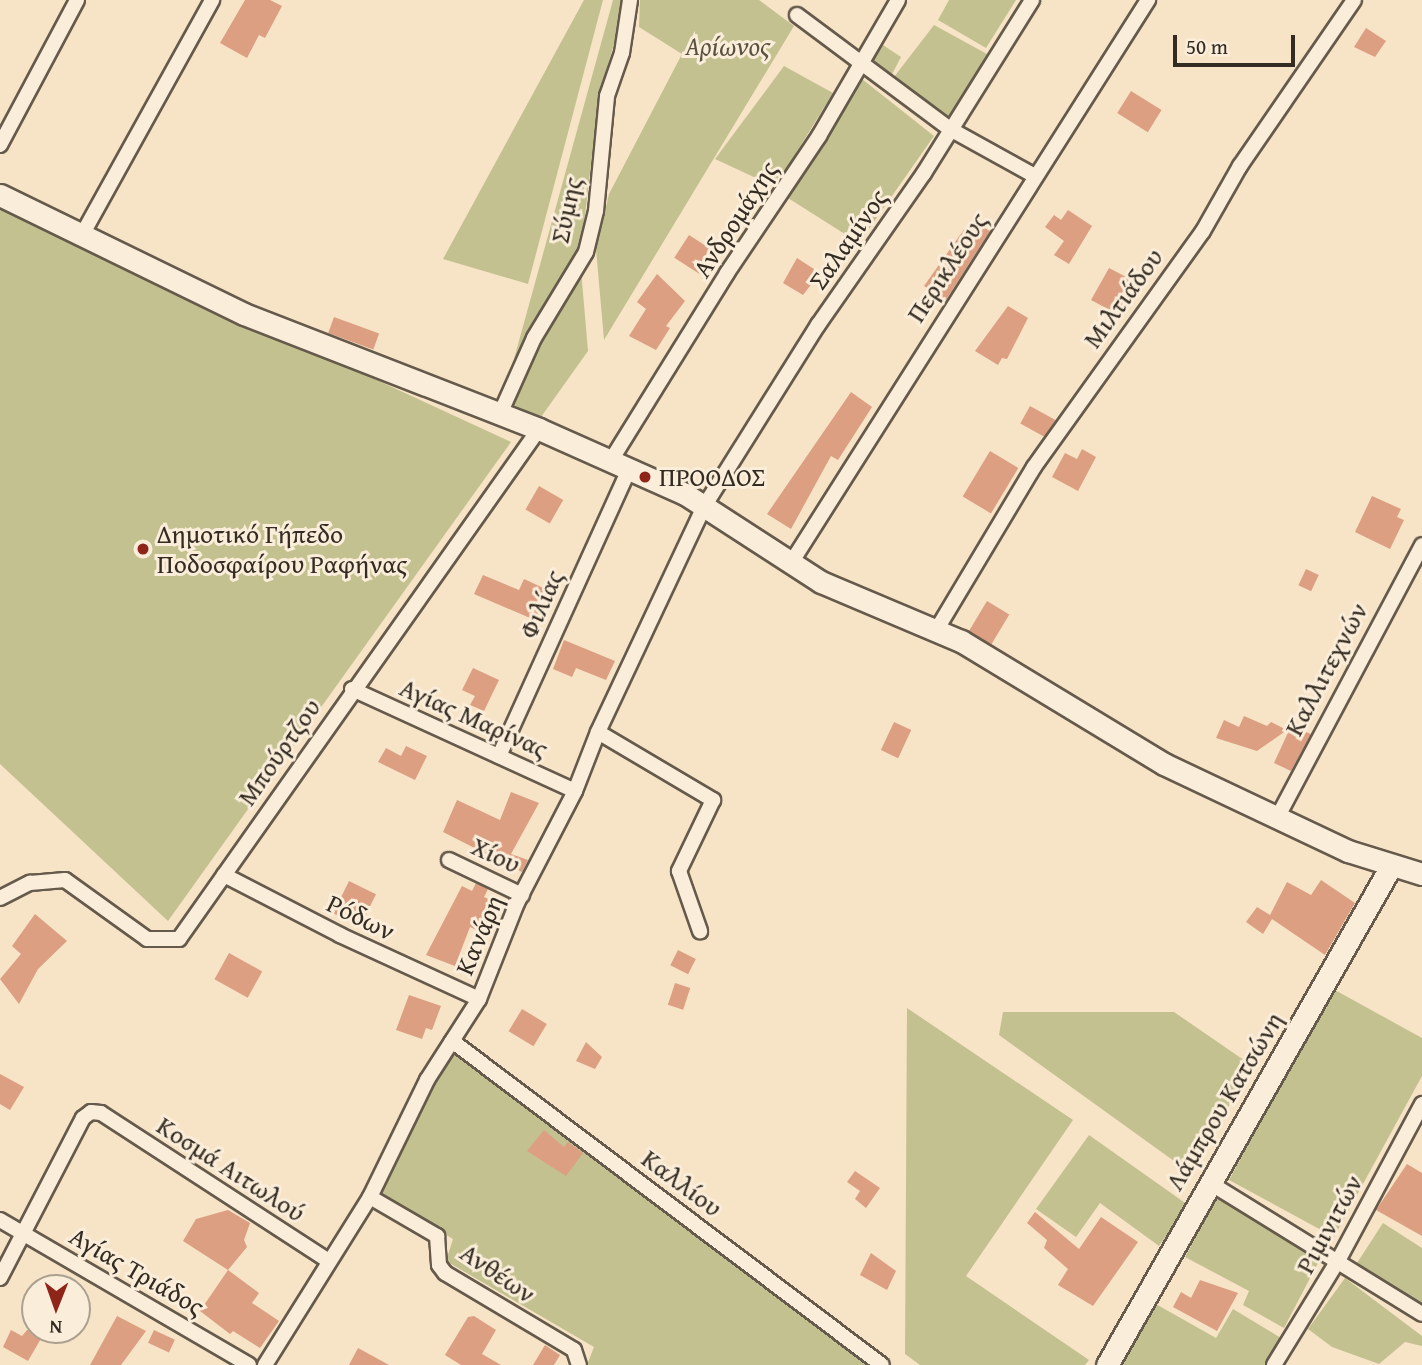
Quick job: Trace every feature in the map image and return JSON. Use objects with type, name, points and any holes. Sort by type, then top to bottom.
[{"type":"street","points":[[0,145],[77,0]]},
{"type":"street","points":[[82,235],[212,0]]},
{"type":"street","name":"Σύμης","points":[[500,414],[534,338],[586,252],[596,211],[607,96],[622,53],[630,0]]},
{"type":"street","name":"Ανδρομάχης","points":[[619,467],[898,0]]},
{"type":"street","name":"Σαλαμίνος","points":[[705,505],[818,325],[950,129],[1032,0]]},
{"type":"street","name":"Περικλέους","points":[[791,563],[1033,176],[1148,0]]},
{"type":"street","name":"Μιλτιάδου","points":[[937,629],[1034,467],[1203,231],[1240,166],[1354,0]]},
{"type":"street","points":[[797,15],[860,66],[950,129],[1033,176]]},
{"type":"street","points":[[0,195],[244,314],[539,429],[705,505],[791,563],[840,592],[937,629],[1016,672],[1164,764],[1277,818],[1391,866],[1422,874]]},
{"type":"street","name":"Μπούρτζου","points":[[0,898],[30,883],[65,880],[120,923],[160,942],[179,939],[352,689],[539,429]]},
{"type":"street","name":"Φιλίας","points":[[499,756],[619,467]]},
{"type":"street","name":"Κανάρη","points":[[265,1365],[327,1260],[370,1197],[427,1080],[479,999],[522,895],[575,791],[598,732],[705,505]]},
{"type":"street","name":"Καλλιτεχνών","points":[[1277,818],[1422,545]]},
{"type":"street","name":"Αγίας Μαρίνας","points":[[352,689],[575,791]]},
{"type":"street","points":[[598,732],[713,800],[679,871],[700,931]]},
{"type":"street","name":"Χίου","points":[[449,860],[522,895]]},
{"type":"street","name":"Λάμπρου Κατσώνη","points":[[1107,1365],[1391,866]]},
{"type":"street","name":"Ρόδων","points":[[224,875],[340,935],[479,999]]},
{"type":"street","name":"Καλλίου","points":[[452,1041],[882,1365]]},
{"type":"street","name":"Ριμινιτών","points":[[1273,1365],[1339,1259],[1422,1104]]},
{"type":"street","name":"Κοσμά Αιτωλού","points":[[25,1235],[86,1114],[96,1111],[327,1260]]},
{"type":"street","points":[[1210,1183],[1339,1259],[1422,1314]]},
{"type":"street","name":"Ανθέων","points":[[370,1197],[437,1237],[439,1265],[445,1273],[574,1350],[580,1362]]},
{"type":"street","name":"Αγίας Τριάδος","points":[[0,1220],[249,1365]]},
{"type":"street","points":[[0,1278],[25,1235]]},
{"type":"green space","points":[[584,0],[603,0],[528,284],[443,259]]},
{"type":"green space","points":[[613,0],[621,0],[620,23],[599,96],[581,249],[514,359]]},
{"type":"green space","name":"Αρίωνος","points":[[640,0],[759,0],[794,26],[604,340],[596,249],[609,194],[682,54],[639,27]]},
{"type":"green space","points":[[949,0],[1016,0],[986,48],[938,20]]},
{"type":"green space","points":[[934,25],[987,54],[950,117],[894,77]]},
{"type":"green space","points":[[880,43],[901,57],[889,80],[867,64]]},
{"type":"green space","points":[[784,66],[833,93],[775,187],[715,159]]},
{"type":"green space","points":[[862,79],[934,136],[859,243],[788,198]]},
{"type":"green space","points":[[0,206],[511,442],[168,921],[0,764]]},
{"type":"green space","points":[[581,270],[588,351],[541,417],[511,404],[543,333]]},
{"type":"green space","points":[[1333,989],[1422,1038],[1422,1076],[1334,1237],[1229,1180]]},
{"type":"green space","points":[[907,1008],[1073,1120],[966,1276],[1089,1360],[1085,1365],[920,1365],[905,1354]]},
{"type":"green space","points":[[1003,1012],[1174,1012],[1251,1065],[1192,1174],[999,1035]]},
{"type":"green space","points":[[454,1049],[874,1365],[587,1365],[594,1347],[446,1261],[453,1239],[372,1193]]},
{"type":"green space","points":[[1089,1135],[1188,1205],[1159,1246],[1100,1203],[1076,1237],[1036,1209]]},
{"type":"green space","points":[[1217,1198],[1320,1259],[1284,1328],[1243,1305],[1249,1291],[1185,1257]]},
{"type":"green space","points":[[1383,1223],[1422,1248],[1422,1305],[1357,1263]]},
{"type":"green space","points":[[1345,1278],[1422,1336],[1422,1346],[1405,1342],[1379,1364],[1332,1347],[1308,1329]]},
{"type":"green space","points":[[1154,1303],[1216,1338],[1233,1309],[1281,1338],[1265,1365],[1118,1365]]},
{"type":"building","points":[[245,0],[270,0],[282,6],[265,38],[259,35],[247,58],[220,43]]},
{"type":"building","points":[[1366,28],[1386,41],[1375,57],[1354,47]]},
{"type":"building","points":[[1131,91],[1162,110],[1148,132],[1117,113]]},
{"type":"building","points":[[1068,210],[1092,226],[1069,264],[1054,255],[1064,241],[1045,227],[1054,215],[1061,220]]},
{"type":"building","points":[[980,225],[990,231],[946,300],[924,286],[965,228],[976,230]]},
{"type":"building","points":[[689,235],[717,253],[702,276],[674,258]]},
{"type":"building","points":[[797,258],[820,273],[803,295],[783,283]]},
{"type":"building","points":[[1109,268],[1128,278],[1132,287],[1121,316],[1091,300]]},
{"type":"building","points":[[657,274],[685,301],[666,326],[670,328],[656,350],[629,336],[646,309],[637,302]]},
{"type":"building","points":[[1008,306],[1028,318],[1007,359],[1002,358],[998,365],[975,351]]},
{"type":"building","points":[[334,317],[379,333],[373,349],[328,333]]},
{"type":"building","points":[[851,392],[872,407],[838,460],[831,456],[791,529],[767,514]]},
{"type":"building","points":[[1030,406],[1055,420],[1046,438],[1020,423]]},
{"type":"building","points":[[1082,449],[1096,457],[1078,491],[1052,477],[1065,453],[1077,459]]},
{"type":"building","points":[[990,451],[1018,468],[991,513],[963,496]]},
{"type":"building","points":[[539,486],[563,500],[550,523],[526,509]]},
{"type":"building","points":[[1372,496],[1401,509],[1397,517],[1404,520],[1390,549],[1355,532]]},
{"type":"building","points":[[1306,569],[1319,575],[1311,591],[1298,585]]},
{"type":"building","points":[[483,575],[519,590],[524,579],[552,592],[537,621],[474,594]]},
{"type":"building","points":[[987,601],[1009,614],[991,644],[969,631]]},
{"type":"building","points":[[564,640],[615,661],[606,680],[576,668],[572,677],[553,669]]},
{"type":"building","points":[[473,668],[499,680],[484,711],[470,705],[475,696],[462,690]]},
{"type":"building","points":[[1244,716],[1267,726],[1271,722],[1287,730],[1257,751],[1216,738],[1224,720],[1239,727]]},
{"type":"building","points":[[894,722],[911,730],[898,758],[881,750]]},
{"type":"building","points":[[1291,726],[1311,734],[1291,771],[1274,763]]},
{"type":"building","points":[[406,746],[427,756],[415,780],[378,762],[386,748],[401,756]]},
{"type":"building","points":[[511,792],[539,803],[511,854],[528,860],[522,872],[443,832],[457,800],[500,820]]},
{"type":"building","points":[[1321,880],[1355,903],[1325,955],[1272,919],[1263,934],[1246,922],[1257,907],[1270,915],[1287,882],[1311,895]]},
{"type":"building","points":[[349,881],[376,894],[360,927],[333,913]]},
{"type":"building","points":[[476,883],[488,889],[484,897],[495,902],[481,932],[470,927],[455,966],[426,955],[462,886],[472,891]]},
{"type":"building","points":[[35,914],[67,941],[38,969],[19,1004],[0,979],[21,954],[12,946]]},
{"type":"building","points":[[678,950],[696,959],[688,974],[670,965]]},
{"type":"building","points":[[229,953],[262,971],[248,998],[214,979]]},
{"type":"building","points":[[675,983],[690,988],[683,1010],[668,1005]]},
{"type":"building","points":[[409,995],[441,1006],[432,1030],[426,1028],[422,1039],[396,1030]]},
{"type":"building","points":[[522,1009],[547,1024],[533,1046],[509,1031]]},
{"type":"building","points":[[586,1042],[602,1057],[595,1069],[576,1061]]},
{"type":"building","points":[[0,1074],[24,1087],[10,1110],[0,1104]]},
{"type":"building","points":[[544,1130],[564,1147],[568,1142],[583,1153],[566,1176],[527,1151]]},
{"type":"building","points":[[1407,1164],[1422,1173],[1422,1236],[1376,1210]]},
{"type":"building","points":[[855,1171],[880,1188],[866,1208],[855,1199],[860,1191],[847,1182]]},
{"type":"building","points":[[228,1210],[250,1223],[244,1240],[247,1247],[228,1270],[183,1241],[196,1219]]},
{"type":"building","points":[[1035,1212],[1079,1249],[1101,1217],[1138,1242],[1093,1306],[1058,1285],[1068,1269],[1044,1248],[1047,1240],[1027,1223]]},
{"type":"building","points":[[871,1253],[896,1271],[887,1290],[860,1275]]},
{"type":"building","points":[[228,1270],[259,1293],[252,1303],[279,1321],[260,1348],[233,1331],[230,1334],[200,1311]]},
{"type":"building","points":[[1200,1280],[1238,1293],[1217,1331],[1173,1307],[1181,1292],[1191,1298]]},
{"type":"building","points":[[117,1316],[146,1331],[121,1365],[90,1365]]},
{"type":"building","points":[[474,1316],[496,1330],[482,1354],[501,1365],[461,1365],[445,1355],[468,1317]]},
{"type":"building","points":[[11,1330],[21,1335],[21,1344],[38,1344],[28,1361],[3,1347]]},
{"type":"building","points":[[154,1330],[175,1340],[169,1352],[148,1343]]},
{"type":"building","points":[[545,1345],[560,1355],[554,1365],[533,1365]]},
{"type":"building","points":[[358,1348],[389,1365],[349,1365]]},
{"type":"place","name":"ΠΡΟΟΔΟΣ","points":[[645,477]]},
{"type":"place","name":"Δημοτικό Γήπεδο Ποδοσφαίρου Ραφήνας","points":[[143,549]]}]
